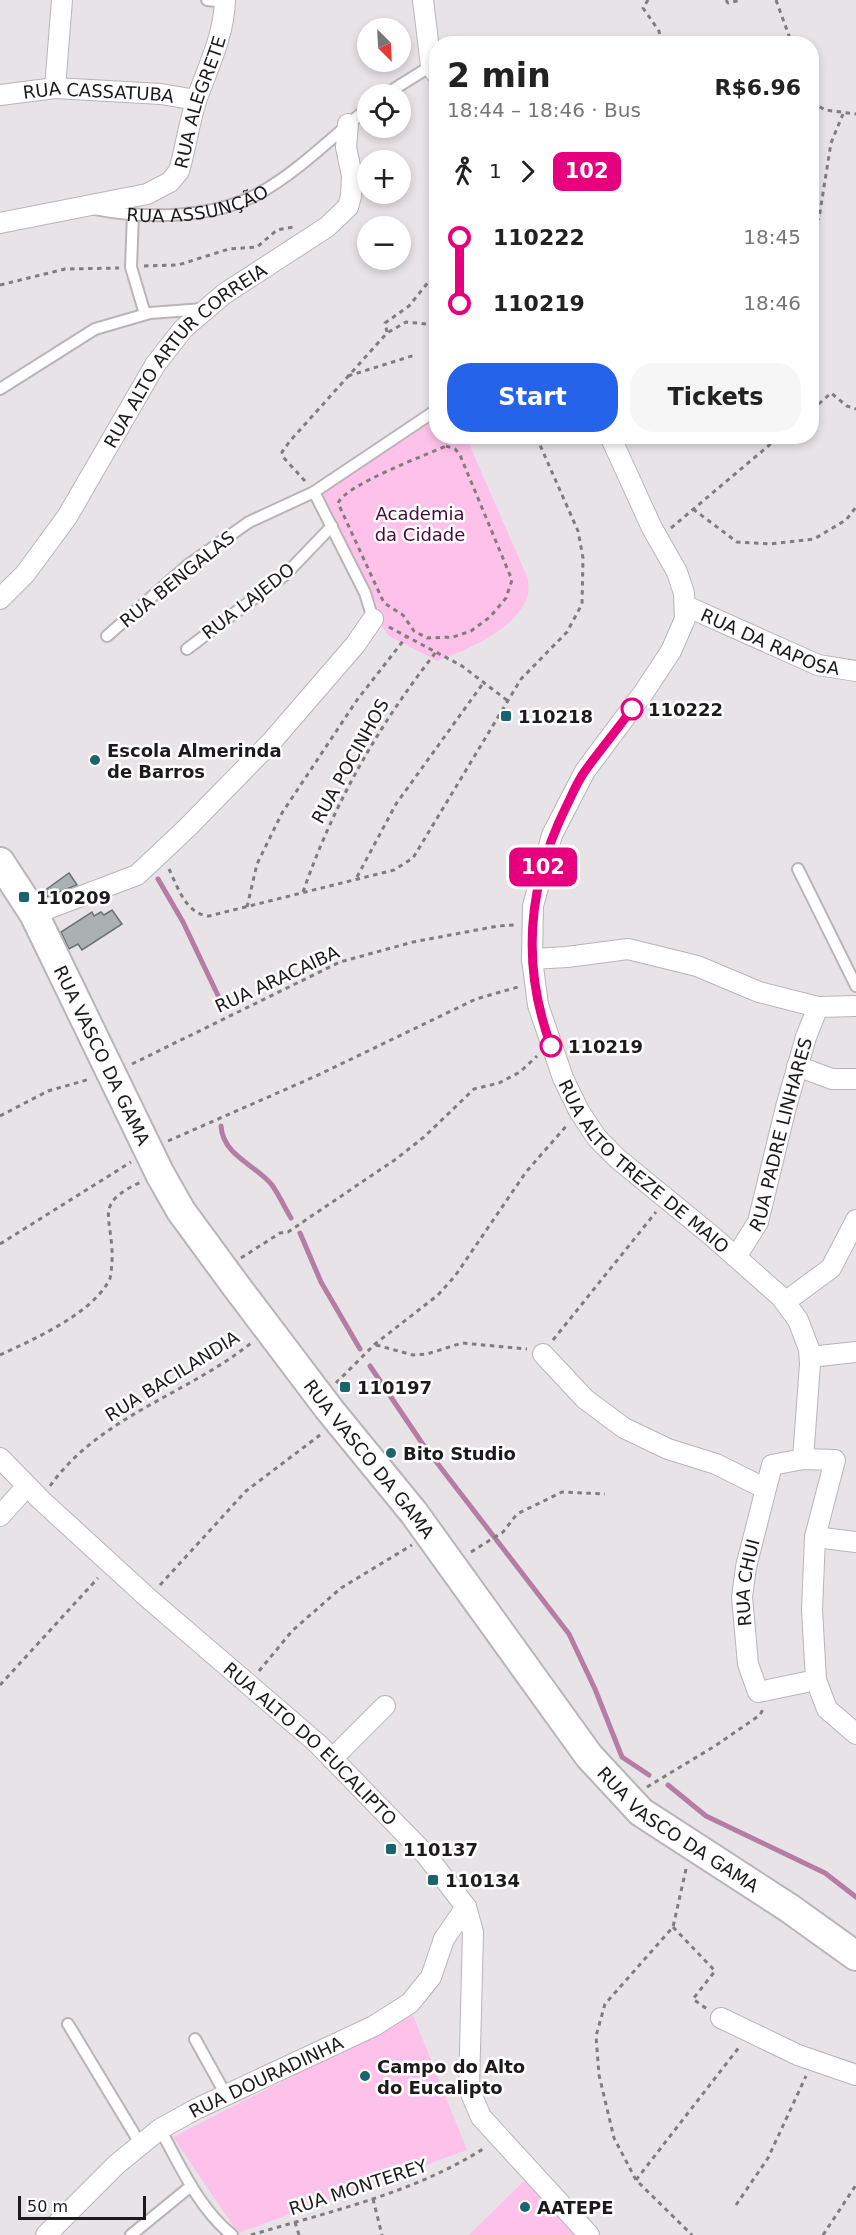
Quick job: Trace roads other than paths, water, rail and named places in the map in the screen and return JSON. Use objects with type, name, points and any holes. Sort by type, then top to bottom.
[{"type":"main road","name":"RUA VASCO DA GAMA","points":[[0,862],[34,914],[154,1162],[181,1211],[321,1398],[429,1534],[589,1756],[642,1812],[691,1847],[753,1884],[856,1956]]},
{"type":"street","points":[[55,88],[62,0]]},
{"type":"street","points":[[423,0],[429,38]]},
{"type":"street","name":"RUA ALEGRETE","points":[[83,205],[147,194],[170,182],[179,171],[196,100],[217,48],[219,1]]},
{"type":"street","name":"RUA CASSATUBA","points":[[0,95],[55,88],[161,94],[196,100]]},
{"type":"street","name":"RUA ALTO ARTUR CORREIA","points":[[0,599],[25,574],[67,517],[155,365],[183,329],[262,268],[334,222],[348,207],[352,176],[346,147],[348,124]]},
{"type":"street","name":"RUA ASSUNÇÃO","points":[[0,223],[83,205]]},
{"type":"street","points":[[614,444],[658,538],[677,572],[686,606]]},
{"type":"street","name":"RUA DA RAPOSA","points":[[686,606],[818,665],[856,671]]},
{"type":"street","name":"RUA ALTO TREZE DE MAIO","points":[[686,606],[685,619],[671,651],[614,735],[585,771],[552,835],[533,906],[532,959],[538,1005],[552,1049],[579,1111],[597,1138],[618,1159],[736,1257],[785,1302],[798,1320],[810,1357],[803,1459]]},
{"type":"street","points":[[34,914],[137,875],[273,741],[355,645],[373,619]]},
{"type":"street","points":[[532,959],[628,949],[697,966],[759,992],[818,1007],[856,1006]]},
{"type":"street","name":"RUA PADRE LINHARES","points":[[736,1257],[758,1222],[797,1066],[818,1007]]},
{"type":"street","points":[[797,1066],[832,1079],[856,1079]]},
{"type":"street","points":[[785,1302],[831,1268],[856,1220]]},
{"type":"street","points":[[810,1357],[856,1352]]},
{"type":"street","points":[[543,1354],[585,1399],[624,1428],[668,1449],[716,1464],[764,1488]]},
{"type":"street","name":"RUA ALTO DO EUCALIPTO","points":[[0,1458],[34,1493],[148,1598],[249,1683],[332,1759],[426,1855],[466,1907],[473,1932],[469,2089],[481,2117],[589,2235]]},
{"type":"street","name":"RUA CHUI","points":[[815,1537],[835,1460],[803,1459],[772,1465],[764,1488],[742,1597],[748,1664],[758,1692],[816,1680]]},
{"type":"street","points":[[0,1516],[34,1493]]},
{"type":"street","points":[[856,1542],[815,1537],[812,1610],[816,1680],[827,1708],[856,1734]]},
{"type":"street","points":[[332,1759],[385,1706]]},
{"type":"street","name":"RUA DOURADINHA","points":[[46,2235],[117,2164],[160,2129],[226,2095],[374,2026],[410,2003],[431,1977],[444,1939],[466,1907]]},
{"type":"street","points":[[722,2018],[813,2061],[856,2074]]},
{"type":"lane","points":[[405,84],[429,72]]},
{"type":"lane","name":"RUA ASSUNÇÃO","points":[[83,205],[113,213],[133,214],[184,212],[240,202],[282,178],[357,117]]},
{"type":"lane","points":[[133,214],[131,267],[145,314]]},
{"type":"lane","points":[[0,389],[95,329],[145,314],[206,309]]},
{"type":"lane","name":"RUA BENGALAS","points":[[107,636],[188,565],[249,522],[314,492],[429,415]]},
{"type":"lane","points":[[314,492],[365,593],[373,619]]},
{"type":"lane","name":"RUA LAJEDO","points":[[187,649],[285,576],[332,526]]},
{"type":"lane","points":[[798,869],[856,986]]},
{"type":"lane","points":[[68,2024],[141,2145]]},
{"type":"lane","points":[[195,2039],[226,2095]]},
{"type":"lane","points":[[160,2129],[191,2186],[214,2217],[232,2235]]},
{"type":"lane","points":[[131,2235],[191,2186]]},
{"type":"waterway","points":[[158,879],[183,922],[223,1006]]},
{"type":"waterway","points":[[221,1126],[223,1136],[234,1153],[272,1185],[291,1218]]},
{"type":"waterway","points":[[300,1233],[321,1282],[360,1349]]},
{"type":"waterway","points":[[370,1366],[424,1446],[569,1634],[595,1689],[622,1757],[649,1775]]},
{"type":"waterway","points":[[668,1785],[706,1816],[825,1873],[856,1897]]},
{"type":"place","name":"110222","points":[[632,709]]},
{"type":"place","name":"110218","points":[[506,716]]},
{"type":"place","name":"Escola Almerinda de Barros","points":[[95,760]]},
{"type":"place","name":"110209","points":[[24,897]]},
{"type":"place","name":"110219","points":[[551,1046]]},
{"type":"place","name":"110197","points":[[345,1387]]},
{"type":"place","name":"Bito Studio","points":[[391,1453]]},
{"type":"place","name":"110137","points":[[391,1849]]},
{"type":"place","name":"110134","points":[[433,1880]]},
{"type":"place","name":"Campo do Alto do Eucalipto","points":[[365,2076]]},
{"type":"place","name":"AATEPE","points":[[525,2207]]},
{"type":"park label","name":"Academia da Cidade","points":[[420,523]]}]
